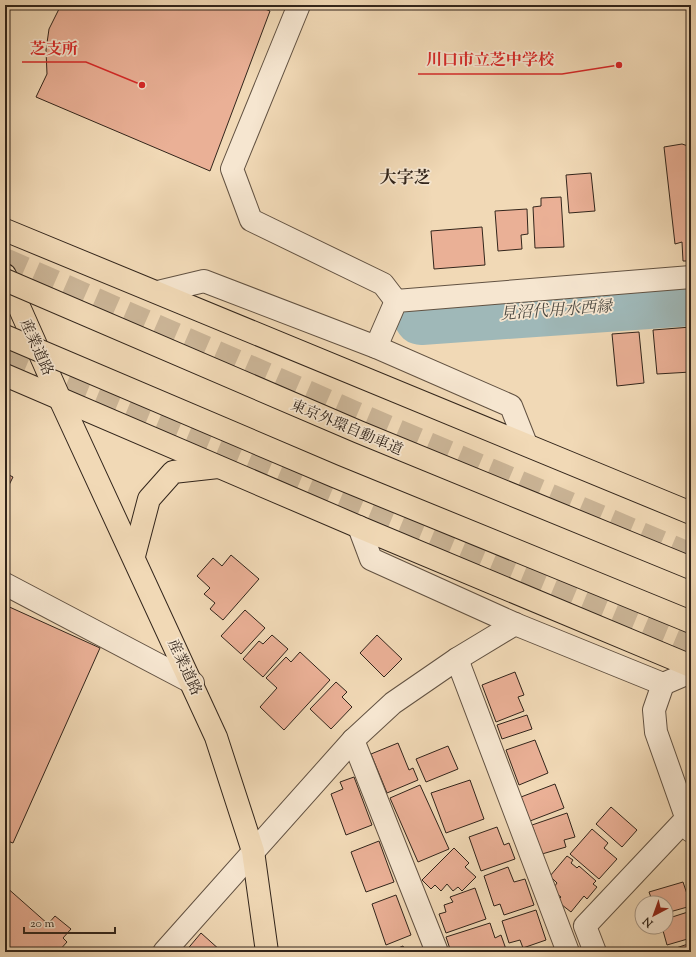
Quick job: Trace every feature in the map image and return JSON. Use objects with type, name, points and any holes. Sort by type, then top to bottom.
[{"type":"main road","points":[[5,230],[691,513]]},
{"type":"main road","name":"産業道路","points":[[5,275],[59,398],[193,683],[216,736],[253,850],[267,952]]},
{"type":"main road","name":"東京外環自動車道","points":[[5,280],[359,432],[691,568]]},
{"type":"main road","name":"産業道路","points":[[5,313],[59,398]]},
{"type":"main road","points":[[5,336],[334,476],[691,622]]},
{"type":"main road","points":[[5,374],[218,467],[691,666]]},
{"type":"main road","points":[[134,556],[149,499],[173,472],[218,467]]},
{"type":"street","points":[[299,5],[232,169],[251,220],[383,284],[396,301]]},
{"type":"street","points":[[396,301],[691,277]]},
{"type":"street","points":[[158,292],[204,281],[376,347],[510,406],[526,444]]},
{"type":"street","points":[[376,347],[396,301]]},
{"type":"street","points":[[359,527],[371,559],[515,624],[663,684],[691,672]]},
{"type":"street","points":[[5,584],[193,683]]},
{"type":"street","points":[[164,952],[253,850],[353,740],[393,703],[457,659],[515,624]]},
{"type":"street","points":[[457,659],[563,949]]},
{"type":"street","points":[[595,952],[585,926],[689,825],[656,732],[654,710],[663,684]]},
{"type":"street","points":[[353,740],[437,952]]},
{"type":"building","points":[[61,5],[255,5],[270,11],[210,171],[36,97],[47,74],[46,50],[49,29]]},
{"type":"building","points":[[682,144],[691,147],[691,261],[683,261],[682,242],[675,244],[664,147]]},
{"type":"building","points":[[591,173],[595,211],[569,213],[566,175]]},
{"type":"building","points":[[561,197],[564,247],[535,248],[533,207],[541,206],[541,198]]},
{"type":"building","points":[[527,209],[528,234],[521,235],[522,249],[498,251],[495,211]]},
{"type":"building","points":[[482,227],[485,265],[434,269],[431,231]]},
{"type":"building","points":[[691,327],[691,372],[657,374],[653,330]]},
{"type":"building","points":[[639,332],[644,383],[617,386],[612,334]]},
{"type":"building","points":[[5,473],[13,477],[5,493]]},
{"type":"building","points":[[231,555],[259,579],[223,620],[210,609],[215,603],[204,594],[210,588],[197,576],[213,558],[222,566]]},
{"type":"building","points":[[5,605],[100,648],[13,843],[5,840]]},
{"type":"building","points":[[245,610],[265,628],[241,654],[221,636]]},
{"type":"building","points":[[272,635],[288,649],[263,677],[243,659],[259,641],[263,644]]},
{"type":"building","points":[[377,635],[402,659],[384,677],[360,653]]},
{"type":"building","points":[[300,652],[330,680],[284,730],[260,707],[277,688],[266,678],[286,657],[291,662]]},
{"type":"building","points":[[515,672],[524,695],[518,697],[524,711],[496,722],[482,685]]},
{"type":"building","points":[[336,682],[347,692],[342,697],[352,707],[331,729],[310,709]]},
{"type":"building","points":[[527,715],[532,729],[502,739],[497,725]]},
{"type":"building","points":[[535,740],[548,773],[519,785],[506,750]]},
{"type":"building","points":[[398,743],[409,770],[413,768],[418,780],[387,793],[371,754]]},
{"type":"building","points":[[448,746],[458,769],[426,782],[416,759]]},
{"type":"building","points":[[354,777],[372,825],[346,835],[331,794],[343,789],[340,782]]},
{"type":"building","points":[[470,780],[484,819],[446,833],[431,793]]},
{"type":"building","points":[[555,784],[564,808],[530,821],[521,797]]},
{"type":"building","points":[[420,785],[449,849],[418,862],[390,798]]},
{"type":"building","points":[[611,807],[637,830],[622,847],[596,824]]},
{"type":"building","points":[[567,813],[575,837],[564,840],[566,847],[542,854],[532,825]]},
{"type":"building","points":[[497,827],[504,845],[509,843],[515,859],[481,871],[469,837]]},
{"type":"building","points":[[592,829],[608,843],[604,848],[617,859],[599,879],[570,854]]},
{"type":"building","points":[[379,841],[394,882],[366,892],[351,852]]},
{"type":"building","points":[[454,848],[469,863],[465,867],[476,877],[462,891],[458,887],[453,891],[447,884],[441,891],[435,885],[431,889],[422,880]]},
{"type":"building","points":[[567,856],[573,860],[571,863],[577,868],[579,866],[596,881],[593,884],[597,887],[587,899],[584,896],[571,912],[557,901],[561,897],[552,890],[557,883],[550,876]]},
{"type":"building","points":[[508,867],[514,882],[525,879],[534,905],[504,915],[500,904],[494,906],[484,876]]},
{"type":"building","points":[[683,882],[691,906],[674,911],[674,895],[650,895],[649,892]]},
{"type":"building","points":[[5,886],[48,924],[55,916],[71,929],[63,938],[67,942],[58,952],[10,952],[5,947]]},
{"type":"building","points":[[475,888],[486,919],[446,933],[439,914],[446,912],[444,905],[453,902],[450,897]]},
{"type":"building","points":[[396,895],[411,935],[386,945],[372,904]]},
{"type":"building","points":[[536,910],[546,940],[523,948],[520,940],[509,943],[502,921]]},
{"type":"building","points":[[691,911],[691,938],[667,945],[664,935],[674,935],[674,916]]},
{"type":"building","points":[[490,923],[495,938],[501,935],[507,952],[451,952],[446,937]]},
{"type":"building","points":[[201,933],[221,951],[185,952]]},
{"type":"building","points":[[691,943],[691,952],[670,952],[670,950]]},
{"type":"building","points":[[403,946],[406,952],[391,951]]},
{"type":"waterway","name":"見沼代用水西縁","points":[[421,318],[691,299]]},
{"type":"tunnel","points":[[5,259],[355,412],[691,554]]},
{"type":"tunnel","points":[[5,360],[691,645]]},
{"type":"place","name":"川口市立芝中学校","points":[[619,65]]},
{"type":"place","name":"芝支所","points":[[142,85]]},
{"type":"district","name":"大字芝","points":[[405,177]]}]
